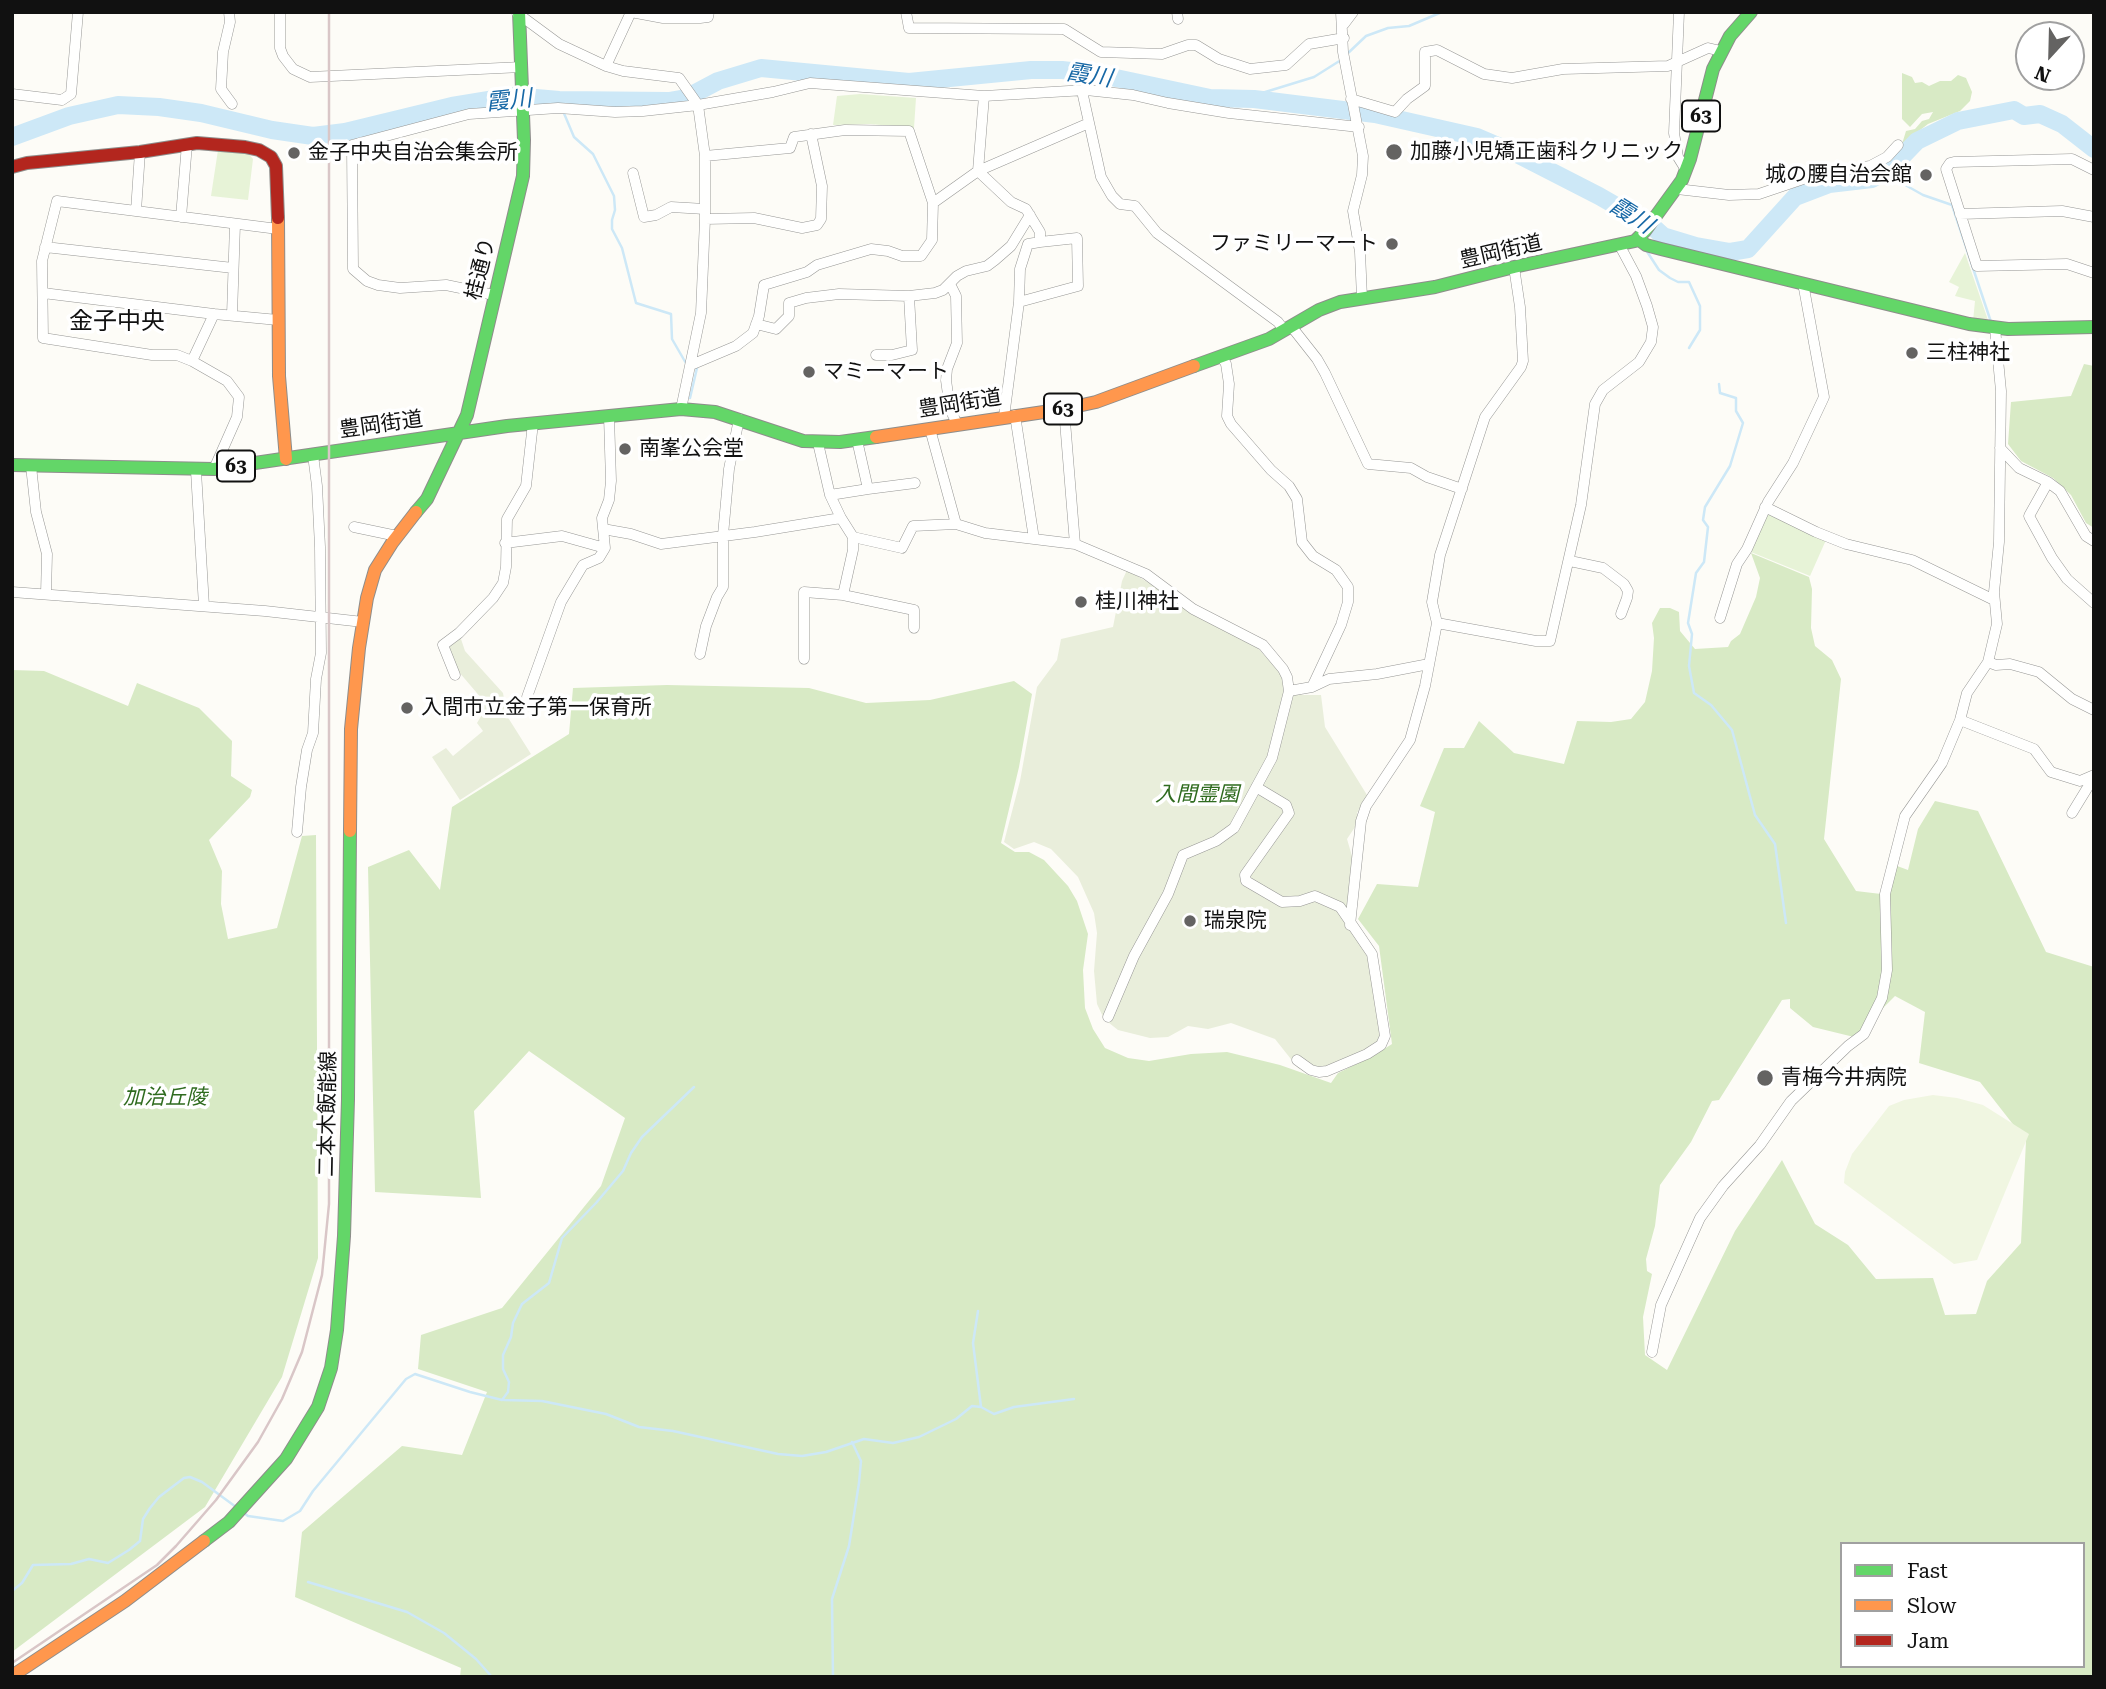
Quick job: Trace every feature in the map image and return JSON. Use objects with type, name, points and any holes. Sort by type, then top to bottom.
[{"type":"main road","points":[[518,13],[522,67]]},
{"type":"main road","name":"63","points":[[1642,235],[1677,189],[1686,170],[1711,76],[1721,51],[1734,30],[1750,13]]},
{"type":"main road","name":"桂通り","points":[[458,433],[467,415],[523,176],[522,67]]},
{"type":"main road","points":[[12,167],[27,163],[207,143],[259,150],[271,157],[278,176],[278,320],[281,417],[286,459]]},
{"type":"main road","points":[[1642,235],[1646,245],[1969,324],[1995,328],[2094,327]]},
{"type":"main road","name":"豊岡街道","points":[[12,465],[196,471],[458,433],[681,409],[715,412],[789,437],[818,443],[857,440],[1096,402],[1269,339],[1319,310],[1363,298],[1436,288],[1514,267],[1620,246],[1642,235]]},
{"type":"main road","name":"二本木飯能線","points":[[12,1676],[79,1634],[155,1580],[241,1511],[286,1458],[318,1407],[331,1368],[336,1340],[344,1236],[348,1121],[351,729],[355,675],[375,570],[397,536],[427,499],[458,433]]},
{"type":"street","points":[[12,94],[62,100],[71,94],[78,12]]},
{"type":"street","points":[[229,12],[221,89],[232,104]]},
{"type":"street","points":[[280,12],[280,48],[283,57],[293,69],[310,77],[522,67]]},
{"type":"street","points":[[607,66],[631,12],[663,18],[700,18],[708,17],[709,12]]},
{"type":"street","points":[[906,12],[909,28],[1064,29],[1101,52],[1162,54],[1196,45],[1219,58],[1250,69],[1286,65],[1309,44],[1344,37]]},
{"type":"street","points":[[1342,12],[1343,52],[1363,156],[1362,175],[1353,211],[1360,252],[1363,298]]},
{"type":"street","points":[[1343,24],[1353,12]]},
{"type":"street","points":[[1679,12],[1674,132],[1678,157],[1686,170]]},
{"type":"street","points":[[518,13],[559,44],[607,66],[623,71],[679,78],[698,105],[705,156],[701,313],[681,409]]},
{"type":"street","points":[[1352,102],[1395,112],[1425,86],[1425,52],[1437,50],[1484,74],[1512,78],[1563,69],[1668,66],[1708,48],[1721,51]]},
{"type":"street","points":[[494,295],[446,285],[400,288],[378,285],[367,281],[353,269],[352,145],[469,114],[563,109],[634,112],[698,105],[810,83],[984,96],[1082,91],[1133,95],[1229,113],[1358,123]]},
{"type":"street","points":[[1082,91],[1101,177],[1120,205],[1135,206],[1157,233],[1287,328],[1325,373],[1368,464],[1411,468],[1427,477],[1462,489]]},
{"type":"street","points":[[978,171],[984,96]]},
{"type":"street","points":[[933,203],[978,171],[1089,123]]},
{"type":"street","points":[[691,365],[736,346],[753,333],[764,285],[871,249],[902,256],[921,256],[932,240],[933,203],[909,131],[857,129],[811,134],[794,137],[790,148],[705,156]]},
{"type":"street","points":[[633,173],[644,217],[656,215],[671,207],[705,214],[754,218],[802,228],[817,225],[821,219],[822,186],[811,134]]},
{"type":"street","points":[[181,217],[187,144]]},
{"type":"street","points":[[1677,189],[1729,195],[1759,194],[1815,175],[1870,166],[1887,157],[1898,145]]},
{"type":"street","points":[[136,211],[140,152]]},
{"type":"street","points":[[2094,170],[2071,159],[1952,162],[1946,172],[1977,266],[2067,264],[2094,273]]},
{"type":"street","points":[[978,171],[1012,202],[1026,209],[1040,232],[1040,242]]},
{"type":"street","points":[[214,469],[237,417],[239,397],[227,382],[177,355],[152,355],[43,338],[42,261],[57,201],[278,229]]},
{"type":"street","points":[[1960,214],[2062,211],[2094,217]]},
{"type":"street","points":[[756,324],[776,329],[789,316],[789,303],[806,298],[844,293],[909,296],[935,293],[967,271],[987,266],[1011,246],[1030,215]]},
{"type":"street","points":[[232,315],[235,224]]},
{"type":"street","points":[[1019,302],[1078,286],[1077,238],[1028,244],[1020,269],[1009,416],[1034,539]]},
{"type":"street","points":[[1437,622],[1536,641],[1550,641],[1581,505],[1595,404],[1603,390],[1639,362],[1649,348],[1653,335],[1643,295],[1620,246]]},
{"type":"street","points":[[45,247],[233,268]]},
{"type":"street","points":[[1350,925],[1361,821],[1366,806],[1410,740],[1429,664],[1437,622],[1432,602],[1435,577],[1489,408],[1523,361],[1520,307],[1514,267]]},
{"type":"street","points":[[950,284],[956,296],[957,343],[947,369],[946,380],[950,409],[957,424]]},
{"type":"street","points":[[1720,618],[1737,564],[1747,549],[1765,507],[1793,463],[1824,397],[1802,284]]},
{"type":"street","points":[[43,293],[278,320]]},
{"type":"street","points":[[876,355],[912,350],[909,296]]},
{"type":"street","points":[[192,361],[214,314]]},
{"type":"street","points":[[1652,1352],[1661,1305],[1700,1218],[1723,1186],[1760,1145],[1791,1101],[1864,1034],[1884,991],[1887,970],[1885,894],[1905,816],[1942,763],[1960,720],[1966,693],[1988,662],[1997,624],[1994,600],[1999,542],[2001,391],[1995,328]]},
{"type":"street","points":[[1222,357],[1226,364],[1229,384],[1227,416],[1231,424],[1271,470],[1289,486],[1297,499],[1301,542],[1313,556],[1336,570],[1348,587],[1349,602],[1312,687]]},
{"type":"street","points":[[1065,409],[1074,544]]},
{"type":"street","points":[[527,697],[561,602],[583,565],[599,558],[605,548],[602,518],[609,500],[611,481],[609,416]]},
{"type":"street","points":[[700,654],[706,626],[723,587],[723,535],[729,468],[739,419]]},
{"type":"street","points":[[455,676],[443,645],[459,633],[503,583],[507,519],[526,486],[533,424]]},
{"type":"street","points":[[930,429],[956,524]]},
{"type":"street","points":[[857,440],[868,489]]},
{"type":"street","points":[[818,443],[830,495],[853,537],[853,550],[843,595]]},
{"type":"street","points":[[2000,448],[2019,468],[2060,491],[2086,536],[2094,541]]},
{"type":"street","points":[[297,832],[301,787],[307,750],[313,733],[315,691],[321,653],[317,486],[313,455]]},
{"type":"street","points":[[31,466],[36,512],[47,554],[46,594]]},
{"type":"street","points":[[196,471],[204,606]]},
{"type":"street","points":[[2048,482],[2029,516],[2059,569],[2094,603]]},
{"type":"street","points":[[830,495],[915,483]]},
{"type":"street","points":[[1765,507],[1846,544],[1912,560],[1994,600]]},
{"type":"street","points":[[603,529],[662,544],[841,518]]},
{"type":"street","points":[[853,537],[902,548],[914,526],[956,524],[985,533],[1074,544],[1146,574],[1193,609],[1263,645],[1283,669],[1289,691],[1272,758],[1234,828],[1216,841],[1183,855],[1168,894],[1134,956],[1108,1017]]},
{"type":"street","points":[[354,527],[397,536]]},
{"type":"street","points":[[505,543],[562,536],[605,548]]},
{"type":"street","points":[[1570,561],[1603,568],[1624,584],[1628,598],[1621,614]]},
{"type":"street","points":[[12,592],[321,616],[363,622]]},
{"type":"street","points":[[804,659],[804,592],[843,595],[914,610],[914,628]]},
{"type":"street","points":[[1988,662],[1996,665],[2010,664],[2039,672],[2072,699],[2094,710]]},
{"type":"street","points":[[1289,691],[1312,687],[1329,679],[1377,674],[1429,664]]},
{"type":"street","points":[[1960,720],[2034,749],[2051,772],[2080,781],[2094,776]]},
{"type":"street","points":[[2072,813],[2094,776]]},
{"type":"street","points":[[1256,787],[1286,805],[1289,813],[1245,874],[1246,881],[1282,902],[1300,901],[1315,896],[1340,907],[1372,954],[1384,1040],[1381,1045],[1327,1071],[1311,1070],[1297,1060]]},
{"type":"green space","points":[[1902,73],[1912,77],[1915,83],[1922,82],[1929,86],[1940,81],[1951,81],[1958,75],[1966,78],[1972,92],[1970,101],[1960,111],[1928,124],[1902,144],[1906,131],[1915,129],[1922,121],[1929,119],[1933,112],[1922,114],[1910,127],[1902,119]]},
{"type":"green space","points":[[860,94],[916,98],[914,128],[870,124],[833,125],[837,96]]},
{"type":"green space","points":[[218,150],[248,153],[253,159],[248,200],[211,196]]},
{"type":"green space","points":[[1965,253],[1989,323],[1973,321],[1975,301],[1955,296],[1959,287],[1949,282]]},
{"type":"green space","points":[[2084,364],[2094,366],[2094,528],[2086,523],[2071,495],[2053,478],[2021,461],[2008,444],[2011,402],[2071,396]]},
{"type":"green space","points":[[1765,514],[1826,540],[1810,576],[1751,552]]},
{"type":"green space","points":[[1751,553],[1809,577],[1812,589],[1811,628],[1815,646],[1832,660],[1841,679],[1824,839],[1856,891],[1881,894],[1889,863],[1908,870],[1918,829],[1935,801],[1978,811],[2046,952],[2094,967],[2094,1677],[460,1677],[461,1668],[295,1597],[302,1532],[402,1446],[462,1455],[487,1392],[418,1369],[421,1335],[502,1308],[601,1186],[625,1118],[529,1051],[474,1111],[481,1198],[375,1192],[368,867],[409,850],[440,890],[452,807],[569,734],[573,688],[667,685],[809,688],[866,703],[930,700],[1014,681],[1032,694],[1019,767],[1001,843],[1015,852],[1029,852],[1044,860],[1068,886],[1077,901],[1088,934],[1083,970],[1085,1008],[1093,1029],[1105,1048],[1128,1058],[1149,1061],[1191,1054],[1227,1052],[1280,1065],[1331,1083],[1338,1073],[1392,1044],[1379,946],[1358,919],[1377,884],[1418,887],[1435,812],[1420,806],[1444,748],[1464,748],[1479,721],[1514,753],[1564,764],[1577,721],[1611,722],[1631,719],[1645,702],[1652,671],[1652,623],[1660,608],[1679,612],[1680,631],[1695,649],[1728,647],[1740,634],[1756,597],[1760,578]],"holes":[[[1895,996],[1925,1012],[1919,1063],[1980,1082],[2026,1141],[2021,1243],[1987,1281],[1976,1314],[1945,1315],[1933,1278],[1876,1279],[1848,1245],[1815,1224],[1782,1160],[1735,1231],[1667,1370],[1645,1355],[1643,1317],[1652,1274],[1647,1271],[1646,1259],[1655,1226],[1660,1185],[1691,1142],[1712,1101],[1719,1100],[1782,1000],[1790,999],[1790,1008],[1813,1027],[1854,1037]]]},
{"type":"green space","name":"入間霊園","points":[[1127,570],[1256,646],[1301,695],[1321,695],[1325,727],[1367,795],[1357,813],[1359,821],[1347,839],[1354,863],[1349,915],[1375,952],[1388,1038],[1327,1077],[1313,1075],[1298,1068],[1275,1039],[1231,1023],[1208,1029],[1188,1026],[1168,1037],[1150,1038],[1118,1030],[1104,1019],[1097,1004],[1094,971],[1097,933],[1094,913],[1078,877],[1051,849],[1034,842],[1014,849],[1004,842],[1020,781],[1037,687],[1057,660],[1061,639],[1113,627],[1122,581]]},
{"type":"green space","points":[[460,636],[465,651],[503,693],[507,716],[531,754],[460,800],[432,757],[446,748],[453,756],[483,731],[477,723],[483,713],[477,703],[482,699],[453,665],[448,644]]},
{"type":"green space","name":"加治丘陵","points":[[12,670],[44,671],[128,706],[137,683],[199,708],[232,741],[231,776],[252,790],[250,797],[209,840],[222,871],[221,904],[228,939],[277,928],[302,836],[316,835],[318,1258],[282,1377],[205,1507],[12,1652]]},
{"type":"green space","points":[[1933,1095],[1983,1105],[2029,1134],[1977,1260],[1954,1264],[1844,1183],[1852,1154],[1889,1106],[1904,1100]]},
{"type":"waterway","points":[[1346,55],[1366,36],[1388,28],[1409,26],[1442,12]]},
{"type":"waterway","points":[[1254,99],[1262,93],[1314,77],[1341,60]]},
{"type":"waterway","name":"霞川","points":[[12,137],[69,116],[118,105],[201,113],[272,130],[313,136],[345,132],[452,106],[513,96],[559,100],[669,101],[686,98],[718,81],[761,68],[909,82],[1031,70],[1062,70],[1097,74],[1210,98],[1254,99],[1375,114],[1477,137],[1599,196],[1653,227],[1663,236],[1730,252],[1748,249],[1795,197],[1829,184],[1872,179],[1890,169],[1917,141],[1958,121],[2014,110],[2024,116],[2040,114],[2062,124],[2094,149]]},
{"type":"waterway","points":[[563,111],[574,137],[593,154],[614,196],[612,229],[622,248],[636,303],[671,314],[672,339],[687,365]]},
{"type":"waterway","points":[[1884,173],[1923,195],[1952,205],[1991,322]]},
{"type":"waterway","points":[[1646,250],[1659,270],[1678,282],[1689,282],[1700,306],[1700,330],[1689,348]]},
{"type":"waterway","points":[[690,398],[697,368]]},
{"type":"waterway","points":[[1719,384],[1720,393],[1736,398],[1736,411],[1743,423],[1730,466],[1705,507],[1703,520],[1708,527],[1704,562],[1696,573],[1688,623],[1692,634],[1689,666],[1694,693],[1711,705],[1732,730],[1755,815],[1775,844],[1786,923]]},
{"type":"waterway","points":[[244,1513],[248,1516],[283,1521],[300,1511],[313,1491],[406,1379],[415,1374],[502,1400],[508,1392],[509,1382],[503,1369],[503,1355],[511,1337],[513,1323],[522,1304],[549,1283],[562,1238],[623,1171],[642,1137],[694,1087]]},
{"type":"waterway","points":[[978,1311],[973,1343],[981,1407]]},
{"type":"waterway","points":[[504,1400],[542,1401],[606,1414],[639,1427],[673,1431],[778,1454],[802,1456],[826,1452],[864,1439],[893,1443],[919,1437],[956,1419],[972,1406],[981,1407],[994,1414],[1014,1407],[1074,1399]]},
{"type":"waterway","points":[[833,1677],[832,1599],[849,1546],[861,1461],[852,1442]]},
{"type":"waterway","points":[[12,1591],[22,1583],[33,1565],[71,1564],[89,1559],[108,1563],[129,1550],[140,1541],[143,1519],[150,1508],[159,1497],[184,1478],[190,1477],[202,1482],[236,1507]]},
{"type":"waterway","points":[[308,1582],[407,1612],[444,1633],[476,1659],[492,1677]]},
{"type":"railway","points":[[12,1663],[157,1565],[216,1500],[258,1442],[282,1399],[302,1352],[322,1275],[329,1204],[329,12]]},
{"type":"traffic: fast","points":[[416,512],[427,499],[467,415],[523,176],[519,12]]},
{"type":"traffic: fast","points":[[1194,366],[1269,339],[1319,310],[1340,302],[1435,287],[1635,241],[1682,180],[1713,69],[1730,36],[1751,12]]},
{"type":"traffic: fast","points":[[1638,239],[1646,245],[1661,249],[1969,324],[2008,329],[2094,327]]},
{"type":"traffic: fast","points":[[12,465],[214,469],[507,426],[681,409],[715,412],[803,441],[840,442],[876,437]]},
{"type":"traffic: fast","points":[[204,1541],[229,1522],[286,1459],[318,1407],[331,1368],[337,1330],[344,1236],[350,831]]},
{"type":"traffic: slow","points":[[278,218],[279,376],[286,459]]},
{"type":"traffic: slow","points":[[876,437],[1096,402],[1194,366]]},
{"type":"traffic: slow","points":[[350,831],[351,729],[367,598],[375,570],[416,512]]},
{"type":"traffic: slow","points":[[12,1676],[125,1601],[204,1541]]},
{"type":"traffic: jam","points":[[12,167],[197,143],[245,147],[259,150],[271,157],[276,166],[278,218]]},
{"type":"place","name":"加藤小児矯正歯科クリニック","points":[[1394,152]]},
{"type":"place","name":"金子中央自治会集会所","points":[[294,153]]},
{"type":"place","name":"城の腰自治会館","points":[[1926,175]]},
{"type":"place","name":"ファミリーマート","points":[[1392,244]]},
{"type":"place","name":"三柱神社","points":[[1912,353]]},
{"type":"place","name":"マミーマート","points":[[809,372]]},
{"type":"place","name":"南峯公会堂","points":[[625,449]]},
{"type":"place","name":"桂川神社","points":[[1081,602]]},
{"type":"place","name":"入間市立金子第一保育所","points":[[407,708]]},
{"type":"place","name":"瑞泉院","points":[[1190,921]]},
{"type":"place","name":"青梅今井病院","points":[[1765,1078]]},
{"type":"district","name":"金子中央","points":[[117,322]]}]
